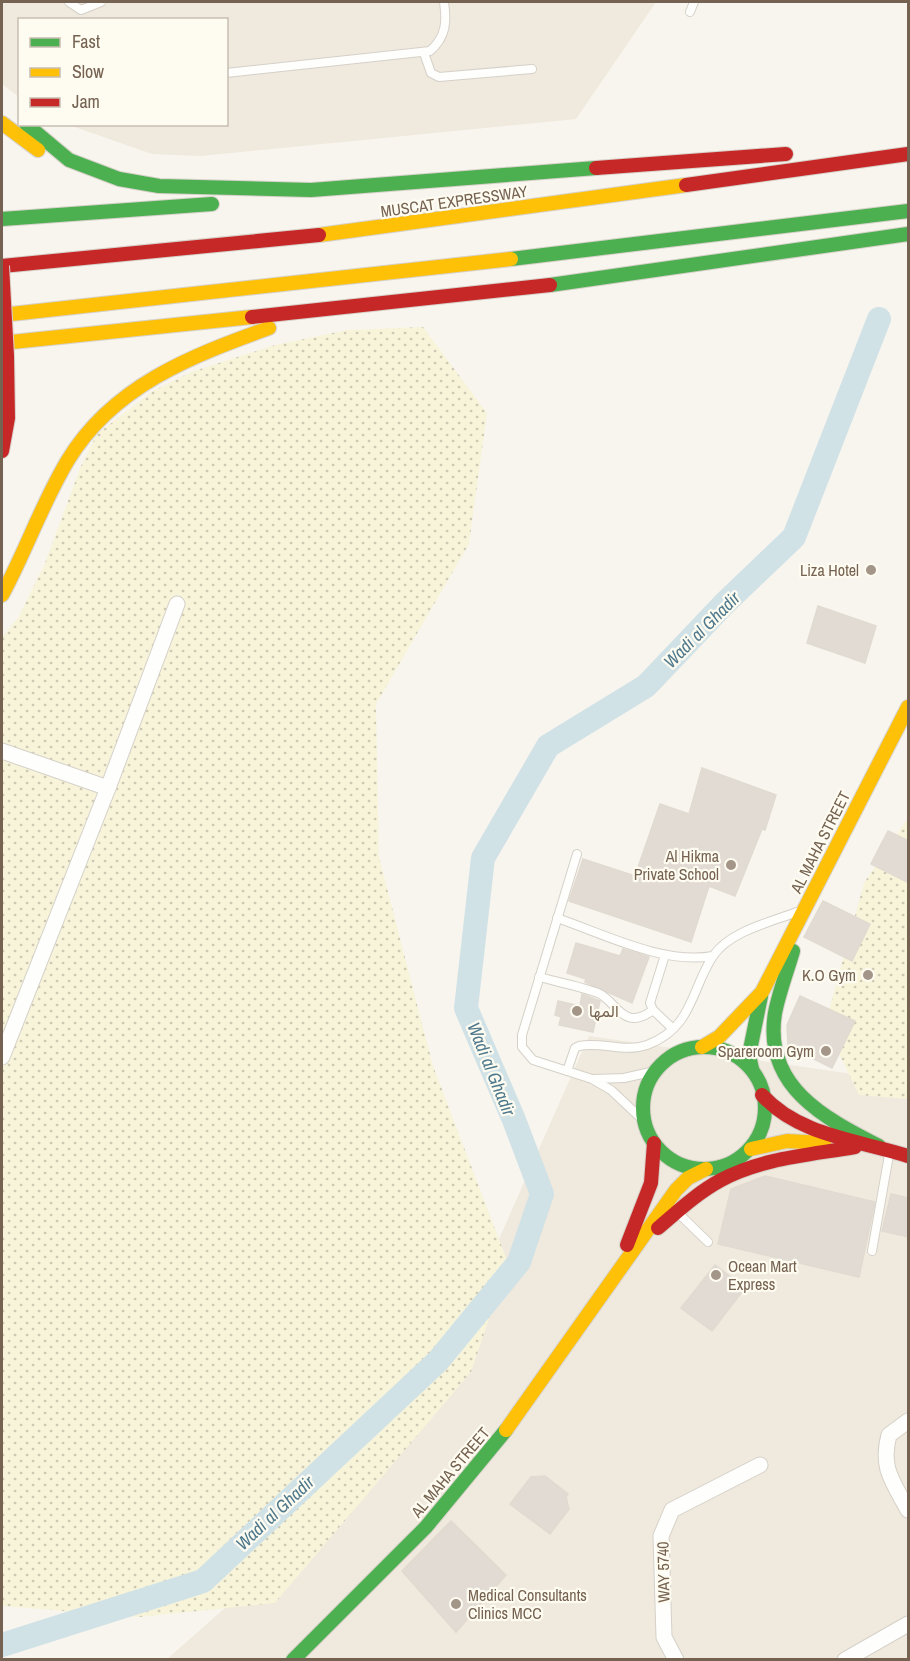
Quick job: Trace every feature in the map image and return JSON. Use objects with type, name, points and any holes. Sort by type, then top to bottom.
[{"type":"main road","points":[[2,123],[38,150],[119,179],[159,186],[311,190],[805,153]]},
{"type":"main road","points":[[28,126],[69,160]]},
{"type":"main road","points":[[828,151],[909,148]]},
{"type":"main road","name":"MUSCAT EXPRESSWAY","points":[[2,266],[333,234],[909,154]]},
{"type":"main road","points":[[2,219],[284,199],[311,190]]},
{"type":"main road","points":[[2,315],[382,274],[909,211]]},
{"type":"main road","points":[[2,343],[501,292],[909,234]]},
{"type":"main road","points":[[2,266],[8,418],[2,451]]},
{"type":"main road","points":[[2,595],[69,459],[102,416],[157,373],[189,357],[312,312]]},
{"type":"main road","name":"AL MAHA STREET","points":[[752,1069],[749,1055],[762,992],[909,707]]},
{"type":"main road","points":[[804,909],[777,1003],[773,1039],[776,1056],[792,1090],[807,1104],[821,1115],[884,1150]]},
{"type":"main road","name":"AL MAHA STREET","points":[[702,1047],[719,1037],[762,992]]},
{"type":"main road","points":[[751,1149],[764,1115],[762,1095],[752,1069],[729,1053],[702,1047],[679,1052],[655,1071],[646,1088],[642,1103],[644,1121],[654,1143],[667,1157],[684,1166],[706,1169],[728,1164],[751,1149],[776,1140],[797,1139],[884,1150]]},
{"type":"main road","points":[[762,1095],[777,1112],[808,1128],[909,1157]]},
{"type":"main road","name":"AL MAHA STREET","points":[[608,1286],[652,1187],[656,1163],[654,1143]]},
{"type":"main road","points":[[642,1241],[727,1176],[775,1160],[855,1147]]},
{"type":"main road","name":"AL MAHA STREET","points":[[293,1659],[379,1577],[443,1508],[505,1432],[676,1190],[688,1178],[706,1169]]},
{"type":"street","points":[[2,1057],[108,788],[177,603]]},
{"type":"street","points":[[2,751],[108,788]]},
{"type":"street","points":[[909,1421],[890,1435],[885,1459],[887,1472],[909,1510]]},
{"type":"street","name":"WAY 5740","points":[[676,1659],[664,1637],[661,1536],[672,1510],[760,1465]]},
{"type":"street","points":[[845,1659],[909,1624]]},
{"type":"lane","points":[[69,2],[81,10],[101,2]]},
{"type":"lane","points":[[228,74],[424,53],[434,47],[445,29],[447,18],[444,2]]},
{"type":"lane","points":[[690,12],[694,2]]},
{"type":"lane","points":[[424,53],[431,73],[439,77],[532,69]]},
{"type":"lane","points":[[577,854],[522,1035],[522,1047],[533,1060],[592,1079],[629,1104],[644,1121]]},
{"type":"lane","points":[[567,1071],[575,1048],[579,1046],[634,1048],[648,1044],[672,1028],[687,1012],[713,956],[730,940],[804,909]]},
{"type":"lane","points":[[557,918],[665,955],[694,958],[713,956]]},
{"type":"lane","points":[[665,955],[651,999],[653,1010],[672,1028]]},
{"type":"lane","points":[[539,977],[599,994],[619,1014],[625,1016],[640,1017],[653,1010]]},
{"type":"lane","points":[[592,1079],[624,1077],[655,1071]]},
{"type":"lane","points":[[872,1251],[884,1150]]},
{"type":"lane","points":[[677,1212],[708,1242]]},
{"type":"shaded area","points":[[2,2],[656,2],[576,119],[200,156],[152,154],[72,126],[228,126],[228,18],[18,18],[18,96],[2,84]]},
{"type":"shaded area","points":[[589,1036],[908,1082],[908,1659],[166,1660],[286,1554],[445,1361]]},
{"type":"sand","points":[[423,327],[487,413],[469,544],[376,704],[379,857],[433,1066],[508,1263],[471,1372],[275,1603],[140,1617],[2,1606],[2,637],[18,618],[45,563],[81,466],[97,434],[153,391],[191,372],[275,345],[347,330]]},
{"type":"sand","points":[[908,818],[908,1099],[859,1095],[825,1025],[864,883]]},
{"type":"building","points":[[818,606],[876,626],[865,663],[807,643]]},
{"type":"building","points":[[702,768],[776,795],[765,830],[762,829],[735,896],[709,886],[691,942],[569,901],[583,859],[635,876],[660,804],[689,814]]},
{"type":"building","points":[[888,831],[909,841],[909,883],[871,864]]},
{"type":"building","points":[[823,901],[870,924],[852,961],[804,937]]},
{"type":"building","points":[[576,943],[620,956],[623,949],[649,957],[632,1003],[585,982],[586,979],[567,973]]},
{"type":"building","name":"المها","points":[[582,994],[600,1001],[593,1032],[559,1025],[561,1017],[555,1015],[558,1001],[580,1006]]},
{"type":"building","points":[[800,996],[855,1021],[832,1068],[788,1046],[787,1025]]},
{"type":"building","points":[[765,1176],[875,1202],[859,1277],[718,1244],[731,1189]]},
{"type":"building","points":[[891,1194],[909,1198],[909,1237],[882,1231]]},
{"type":"building","points":[[715,1265],[745,1288],[712,1331],[681,1308]]},
{"type":"building","points":[[545,1476],[568,1494],[566,1497],[569,1509],[550,1534],[510,1504],[531,1477]]},
{"type":"building","name":"Medical Consultants Clinics MCC","points":[[451,1521],[506,1575],[456,1632],[402,1571]]},
{"type":"waterway","name":"Wadi al Ghadir","points":[[2,1645],[203,1581],[438,1361],[519,1262],[542,1194],[514,1120],[466,1008],[483,858],[548,746],[646,686],[724,604],[794,537],[879,319]]},
{"type":"traffic: fast","points":[[28,126],[69,160],[119,179],[159,186],[311,190],[596,168]]},
{"type":"traffic: fast","points":[[2,219],[212,204]]},
{"type":"traffic: fast","points":[[511,259],[908,211]]},
{"type":"traffic: fast","points":[[550,285],[908,234]]},
{"type":"traffic: fast","points":[[793,951],[775,1013],[774,1039],[778,1061],[788,1080],[819,1111],[879,1146]]},
{"type":"traffic: fast","points":[[752,1069],[749,1055],[761,996]]},
{"type":"traffic: fast","points":[[704,1047],[727,1052],[738,1057],[747,1065],[755,1074],[760,1085],[765,1108],[760,1131],[755,1142],[747,1151],[738,1159],[727,1164],[704,1169],[681,1164],[670,1159],[661,1151],[653,1142],[648,1131],[643,1108],[648,1085],[653,1074],[661,1065],[670,1057],[681,1052],[704,1047]]},
{"type":"traffic: fast","points":[[293,1660],[426,1527],[506,1430]]},
{"type":"traffic: slow","points":[[2,123],[38,150]]},
{"type":"traffic: slow","points":[[319,235],[686,185]]},
{"type":"traffic: slow","points":[[2,315],[511,259]]},
{"type":"traffic: slow","points":[[2,343],[252,317]]},
{"type":"traffic: slow","points":[[2,595],[68,460],[86,434],[107,412],[156,377],[211,350],[269,328]]},
{"type":"traffic: slow","points":[[702,1047],[719,1037],[762,992],[908,707]]},
{"type":"traffic: slow","points":[[751,1149],[787,1141],[824,1143]]},
{"type":"traffic: slow","points":[[506,1430],[676,1190],[688,1178],[706,1169]]},
{"type":"traffic: jam","points":[[596,168],[786,154]]},
{"type":"traffic: jam","points":[[686,185],[908,154]]},
{"type":"traffic: jam","points":[[2,266],[319,235]]},
{"type":"traffic: jam","points":[[2,266],[7,356]]},
{"type":"traffic: jam","points":[[252,317],[550,285]]},
{"type":"traffic: jam","points":[[2,451],[8,418],[7,356]]},
{"type":"traffic: jam","points":[[762,1095],[793,1120],[811,1128],[908,1156]]},
{"type":"traffic: jam","points":[[627,1245],[651,1183],[654,1143]]},
{"type":"traffic: jam","points":[[658,1228],[688,1202],[721,1180],[737,1173],[786,1158],[855,1147]]},
{"type":"place","name":"Liza Hotel","points":[[871,570]]},
{"type":"place","name":"Al Hikma Private School","points":[[731,865]]},
{"type":"place","name":"K.O Gym","points":[[868,975]]},
{"type":"place","name":"المها","points":[[577,1011]]},
{"type":"place","name":"Spareroom Gym","points":[[826,1051]]},
{"type":"place","name":"Ocean Mart Express","points":[[716,1275]]},
{"type":"place","name":"Medical Consultants Clinics MCC","points":[[456,1604]]}]
